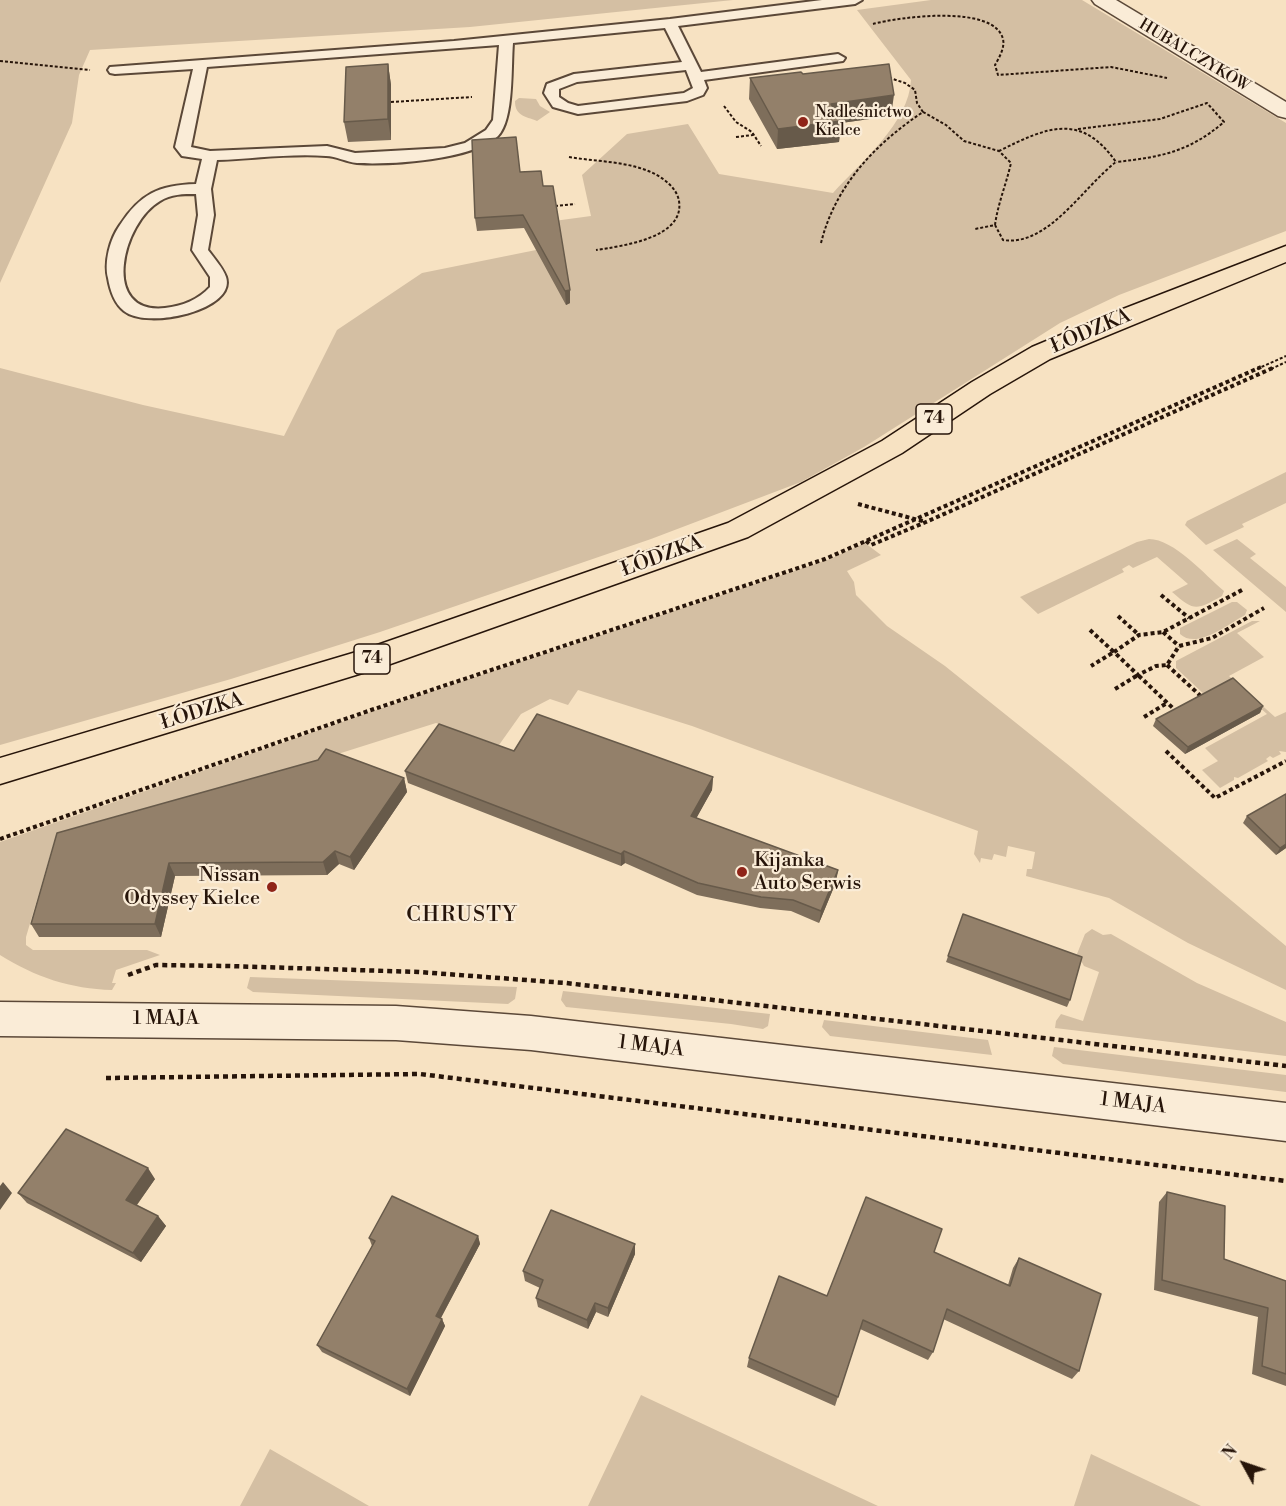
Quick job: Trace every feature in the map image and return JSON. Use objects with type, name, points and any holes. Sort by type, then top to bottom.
[{"type":"main road","name":"ŁÓDZKA","points":[[0,771],[371,659],[738,530],[892,447],[981,388],[1041,353],[1286,253]]},
{"type":"street","name":"HUBALCZYKÓW","points":[[1102,0],[1286,111]]},
{"type":"street","name":"1 MAJA","points":[[4,1016],[396,1023],[531,1033],[1286,1122]]},
{"type":"lane","points":[[115,70],[506,39],[670,23],[855,0]]},
{"type":"lane","points":[[670,23],[694,71],[700,88],[698,92],[687,97],[578,110],[556,104],[550,96],[550,91],[557,84],[574,78],[694,71],[838,58]]},
{"type":"lane","points":[[201,64],[183,147],[187,153],[210,156],[327,151],[355,158],[370,158],[446,153],[470,146],[492,133],[500,120],[506,39]]},
{"type":"lane","points":[[202,189],[173,190],[152,198],[134,213],[126,225],[118,247],[116,274],[117,293],[130,308],[153,316],[169,314],[197,305],[218,287],[218,277],[200,250],[206,214],[202,189],[210,156]]},
{"type":"path","points":[[1169,79],[1111,67],[998,75],[995,65],[1003,42],[1000,31],[986,21],[964,16],[885,19],[832,45],[831,49],[840,62],[846,65],[910,86],[915,90],[917,103],[923,112],[946,125],[964,141],[999,151],[1011,163],[1007,182],[998,202],[995,225],[1003,240],[1011,243],[1026,240],[1058,217],[1099,175],[1116,162],[1161,157],[1200,144],[1224,122],[1207,103],[1207,97]]},
{"type":"path","points":[[0,61],[96,71]]},
{"type":"path","points":[[391,102],[502,95]]},
{"type":"path","points":[[722,103],[736,122],[748,129],[761,146]]},
{"type":"path","points":[[999,151],[1036,135],[1143,123],[1187,112],[1207,103]]},
{"type":"path","points":[[820,243],[823,225],[841,190],[901,125],[923,112]]},
{"type":"path","points":[[1078,129],[1101,143],[1116,162]]},
{"type":"path","points":[[736,137],[753,135]]},
{"type":"path","points":[[569,157],[637,167],[664,179],[679,197],[681,208],[679,217],[660,234],[630,245],[596,250]]},
{"type":"path","points":[[555,206],[575,204]]},
{"type":"path","points":[[975,229],[995,225]]},
{"type":"path","points":[[0,839],[371,710],[825,559],[1286,356]]},
{"type":"path","points":[[866,541],[871,544],[926,522],[1286,362]]},
{"type":"path","points":[[854,504],[926,522]]},
{"type":"path","points":[[1091,666],[1139,635],[1162,632],[1242,590]]},
{"type":"path","points":[[1161,595],[1189,618]]},
{"type":"path","points":[[1162,632],[1179,646],[1196,646],[1247,620],[1264,608]]},
{"type":"path","points":[[1118,616],[1139,635]]},
{"type":"path","points":[[1090,630],[1178,712]]},
{"type":"path","points":[[1167,665],[1179,646]]},
{"type":"path","points":[[1115,689],[1156,666],[1167,665],[1204,699]]},
{"type":"path","points":[[1144,717],[1167,703]]},
{"type":"path","points":[[1166,751],[1215,798],[1286,761]]},
{"type":"path","points":[[128,975],[156,965],[228,966],[419,972],[567,983],[914,1021],[1286,1066]]},
{"type":"path","points":[[106,1078],[180,1076],[338,1078],[420,1074],[1286,1181]]},
{"type":"shaded area","points":[[0,0],[733,0],[470,27],[90,50],[79,75],[72,123],[0,283]]},
{"type":"shaded area","points":[[931,0],[1082,0],[1286,123],[1286,231],[1119,295],[1060,323],[864,447],[801,482],[651,539],[380,632],[231,679],[0,745],[0,368],[143,405],[284,436],[337,330],[422,273],[546,248],[554,221],[591,216],[582,175],[627,134],[688,124],[719,174],[833,193],[882,141],[893,126],[908,96],[911,80],[857,10]]},
{"type":"shaded area","points":[[519,98],[536,99],[540,106],[550,112],[537,121],[525,116],[519,113],[515,106],[515,101]]},
{"type":"shaded area","points":[[1286,472],[1286,503],[1242,524],[1244,527],[1206,545],[1185,525],[1187,521]]},
{"type":"shaded area","points":[[1149,539],[1169,545],[1179,551],[1224,591],[1222,596],[1196,607],[1186,603],[1172,592],[1188,584],[1157,557],[1133,568],[1129,565],[1122,569],[1124,572],[1038,614],[1020,597],[1137,542]]},
{"type":"shaded area","points":[[1237,539],[1256,554],[1250,558],[1286,587],[1286,612],[1213,550]]},
{"type":"shaded area","points":[[865,543],[881,555],[847,571],[854,582],[856,595],[887,626],[945,666],[1071,767],[1286,946],[1286,990],[1188,943],[1109,898],[1026,876],[1027,869],[1032,869],[1035,852],[1008,846],[1006,857],[994,854],[992,860],[981,858],[980,863],[974,854],[978,831],[692,726],[578,690],[568,705],[550,699],[521,714],[499,745],[436,723],[322,759],[314,767],[54,842],[26,937],[26,945],[33,950],[147,950],[160,955],[116,970],[112,983],[116,983],[112,990],[82,987],[54,980],[26,970],[0,955],[0,842],[382,708],[830,559]]},
{"type":"shaded area","points":[[1232,602],[1237,602],[1247,610],[1245,615],[1204,637],[1187,638],[1180,634],[1180,628]]},
{"type":"shaded area","points":[[1252,621],[1260,621],[1237,633],[1264,657],[1229,676],[1275,717],[1286,712],[1286,752],[1279,751],[1281,754],[1273,758],[1270,756],[1266,759],[1268,761],[1238,778],[1234,777],[1234,780],[1220,788],[1202,770],[1218,761],[1205,748],[1267,714],[1231,682],[1206,696],[1176,668],[1176,661]]},
{"type":"shaded area","points":[[1092,929],[1103,935],[1111,934],[1197,983],[1286,1022],[1286,1056],[1055,1028],[1056,1021],[1061,1014],[1083,1021],[1099,972],[1084,966],[1077,954],[1085,934]]},
{"type":"shaded area","points":[[250,977],[517,987],[515,999],[508,1004],[253,992],[247,988]]},
{"type":"shaded area","points":[[563,991],[770,1014],[768,1026],[763,1029],[566,1007],[561,1000]]},
{"type":"shaded area","points":[[824,1020],[988,1040],[992,1055],[830,1036],[822,1027]]},
{"type":"shaded area","points":[[1054,1047],[1286,1075],[1286,1092],[1063,1064],[1052,1056]]},
{"type":"shaded area","points":[[641,1395],[878,1506],[588,1506]]},
{"type":"shaded area","points":[[270,1449],[369,1506],[240,1506]]},
{"type":"shaded area","points":[[1091,1454],[1201,1506],[1074,1506]]},
{"type":"building","points":[[388,64],[388,119],[344,122],[346,67]]},
{"type":"building","points":[[889,64],[894,95],[831,104],[841,121],[778,129],[750,78],[801,72],[803,74]]},
{"type":"building","points":[[516,137],[520,172],[541,171],[543,186],[553,186],[570,290],[565,291],[523,215],[475,218],[472,140]]},
{"type":"building","points":[[1233,678],[1263,706],[1188,747],[1156,719]]},
{"type":"building","points":[[537,714],[713,777],[691,816],[838,870],[821,911],[793,900],[761,897],[698,883],[624,851],[621,854],[405,771],[439,724],[514,751]]},
{"type":"building","points":[[326,749],[404,778],[350,857],[335,851],[323,862],[169,863],[155,924],[31,924],[57,833],[318,760]]},
{"type":"building","points":[[1286,794],[1286,844],[1280,848],[1247,816]]},
{"type":"building","points":[[963,914],[1082,957],[1070,1000],[948,956]]},
{"type":"building","points":[[66,1129],[148,1168],[126,1200],[158,1216],[133,1253],[18,1193]]},
{"type":"building","points":[[1167,1192],[1225,1206],[1224,1259],[1286,1281],[1286,1374],[1262,1366],[1268,1308],[1162,1280]]},
{"type":"building","points":[[392,1196],[478,1236],[436,1316],[442,1319],[407,1389],[317,1345],[375,1241],[369,1238]]},
{"type":"building","points":[[866,1197],[942,1229],[934,1252],[1010,1286],[1019,1258],[1101,1294],[1079,1371],[947,1309],[933,1352],[863,1320],[838,1397],[749,1358],[779,1276],[827,1296]]},
{"type":"building","points":[[551,1210],[635,1244],[608,1308],[595,1303],[587,1320],[536,1298],[543,1280],[523,1271]]},
{"type":"place","name":"Nadleśnictwo Kielce","points":[[803,122]]},
{"type":"place","name":"Kijanka Auto Serwis","points":[[742,872]]},
{"type":"place","name":"Nissan Odyssey Kielce","points":[[272,887]]},
{"type":"district","name":"CHRUSTY","points":[[462,916]]}]
